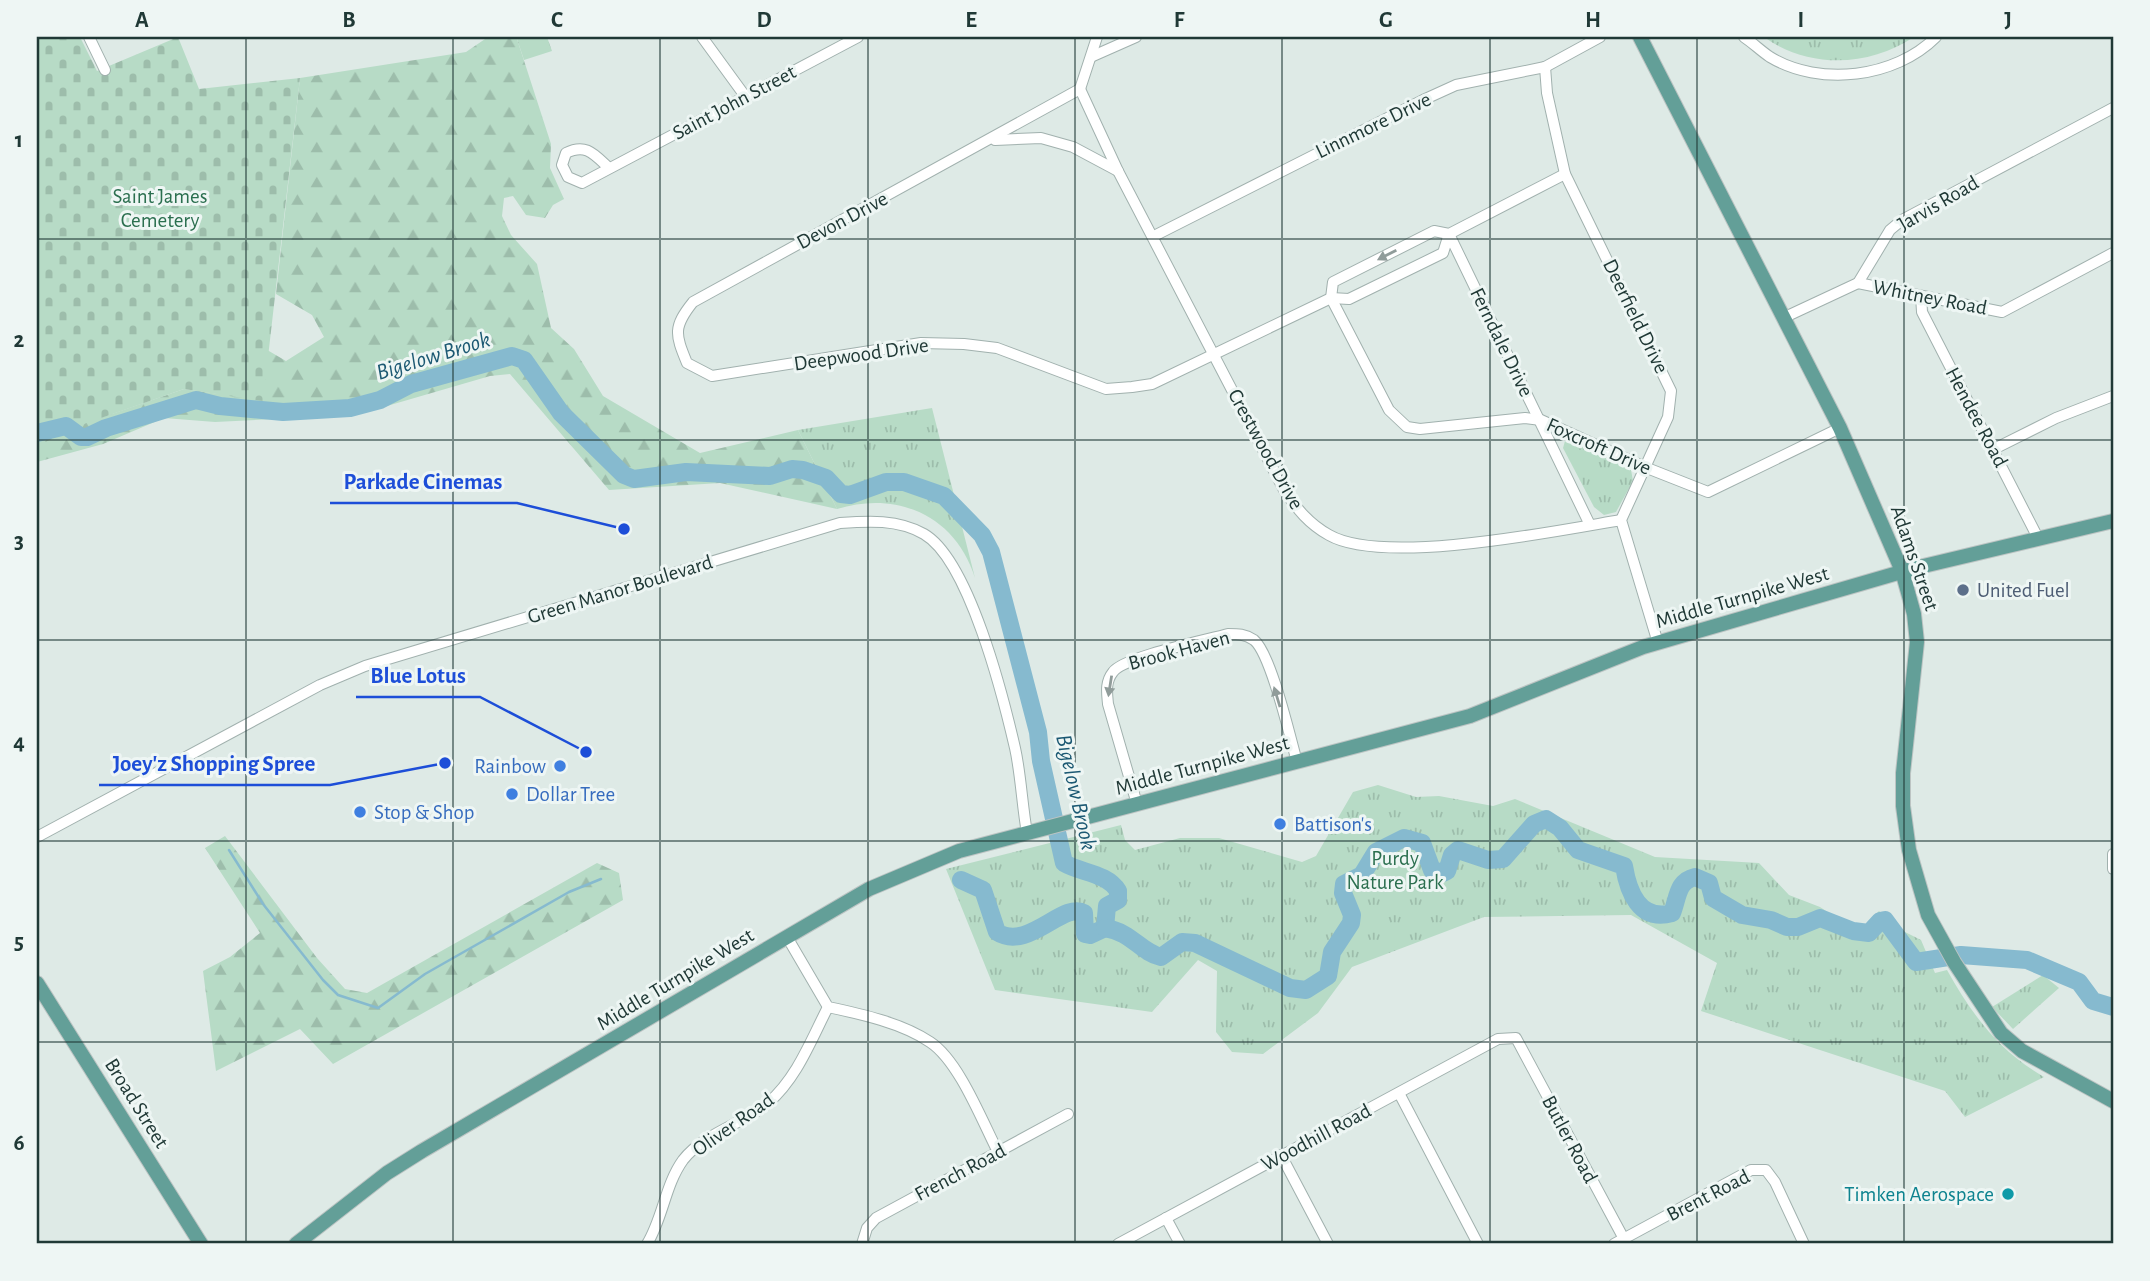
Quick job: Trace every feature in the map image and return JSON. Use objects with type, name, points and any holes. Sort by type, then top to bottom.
[{"type":"main road","name":"Adams Street","points":[[1640,37],[1840,428],[1902,571],[1917,642],[1902,780],[1903,806],[1917,886],[1928,915],[1985,1013],[2012,1042],[2048,1067],[2113,1101]]},
{"type":"main road","name":"Middle Turnpike West","points":[[296,1244],[387,1173],[422,1151],[896,875],[959,851],[1470,716],[1658,643],[1902,571],[2113,521]]},
{"type":"main road","name":"Broad Street","points":[[37,983],[201,1244]]},
{"type":"street","points":[[89,37],[105,70]]},
{"type":"street","points":[[702,37],[745,96]]},
{"type":"street","name":"Saint John Street","points":[[609,168],[858,37]]},
{"type":"street","points":[[1080,89],[1093,56],[1097,37]]},
{"type":"street","points":[[1093,56],[1136,37]]},
{"type":"street","name":"Linnmore Drive","points":[[1154,236],[1445,90],[1491,77],[1545,67],[1600,37]]},
{"type":"street","points":[[1744,37],[1770,57],[1799,69],[1826,75],[1879,69],[1904,60],[1936,37]]},
{"type":"street","name":"Deerfield Drive","points":[[1545,67],[1547,93],[1565,173],[1671,391],[1668,417],[1621,520]]},
{"type":"street","name":"Devon Drive","points":[[693,302],[992,140],[1080,89]]},
{"type":"street","name":"Crestwood Drive","points":[[1080,89],[1118,171],[1284,490],[1300,514],[1330,536],[1367,547],[1408,550],[1621,520]]},
{"type":"street","name":"Jarvis Road","points":[[1858,283],[1890,230],[1902,220],[2113,108]]},
{"type":"street","name":"Devon Drive","points":[[992,140],[1041,138],[1073,147],[1118,171]]},
{"type":"street","name":"Deepwood Drive","points":[[1331,298],[1333,282],[1434,231],[1449,234],[1565,173]]},
{"type":"street","name":"Deepwood Drive","points":[[693,302],[678,321],[678,340],[687,363],[712,376],[921,343],[964,344],[997,348],[1107,389],[1152,384],[1331,298],[1349,299],[1443,253],[1449,234]]},
{"type":"street","name":"Ferndale Drive","points":[[1449,234],[1590,525]]},
{"type":"street","name":"Whitney Road","points":[[1858,283],[2003,312],[2113,253]]},
{"type":"street","points":[[1783,318],[1858,283]]},
{"type":"street","name":"Hendee Road","points":[[1921,296],[1922,312],[2038,538]]},
{"type":"street","name":"Foxcroft Drive","points":[[1331,298],[1390,410],[1407,427],[1420,429],[1525,418],[1541,420],[1647,468],[1708,492],[1840,428]]},
{"type":"street","points":[[1994,449],[2056,418],[2113,397]]},
{"type":"street","points":[[1621,520],[1658,643]]},
{"type":"street","name":"Green Manor Boulevard","points":[[37,837],[320,685],[365,666],[840,523],[871,521],[895,523],[924,534],[943,550],[957,573],[979,625],[1015,749],[1027,833]]},
{"type":"street","name":"Brook Haven","points":[[1137,804],[1108,704],[1106,687],[1113,671],[1128,661],[1228,634],[1244,634],[1256,642],[1266,658],[1297,762]]},
{"type":"street","points":[[2113,854],[2113,869]]},
{"type":"street","points":[[787,937],[828,1007],[908,1031],[932,1043],[960,1079],[999,1152]]},
{"type":"street","name":"Oliver Road","points":[[647,1244],[656,1229],[672,1178],[685,1158],[705,1141],[767,1104],[783,1087],[828,1007]]},
{"type":"street","name":"Woodhill Road","points":[[1118,1244],[1498,1039],[1516,1038]]},
{"type":"street","name":"Butler Road","points":[[1516,1038],[1619,1242]]},
{"type":"street","points":[[1399,1093],[1478,1244]]},
{"type":"street","name":"French Road","points":[[862,1242],[867,1228],[876,1218],[1068,1114]]},
{"type":"street","points":[[1281,1155],[1328,1244]]},
{"type":"street","name":"Brent Road","points":[[1619,1242],[1751,1170],[1766,1170],[1775,1182],[1804,1244]]},
{"type":"street","points":[[1167,1219],[1180,1244]]},
{"type":"green space","name":"Saint James Cemetery","points":[[37,37],[80,37],[97,71],[178,37],[199,89],[300,78],[263,401],[184,389],[81,425],[37,446]]},
{"type":"green space","points":[[488,37],[523,37],[517,39],[551,144],[550,168],[564,199],[553,205],[545,218],[526,215],[513,196],[504,198],[502,216],[511,235],[537,264],[551,328],[574,349],[603,396],[700,453],[798,430],[837,509],[720,483],[609,490],[510,374],[490,376],[356,415],[215,422],[164,418],[103,444],[37,462],[37,394],[100,418],[184,389],[219,394],[230,328],[286,361],[324,337],[312,315],[276,294],[300,78],[466,52]]},
{"type":"green space","points":[[547,37],[552,51],[524,60],[517,39]]},
{"type":"green space","points":[[1764,37],[1914,37],[1878,54],[1839,60],[1800,55]]},
{"type":"green space","points":[[932,408],[975,578],[966,556],[954,538],[939,524],[921,513],[902,506],[881,503],[837,509],[798,430]]},
{"type":"green space","points":[[1571,438],[1631,470],[1633,481],[1616,512],[1604,515],[1594,507],[1563,448],[1565,441]]},
{"type":"green space","name":"Purdy Nature Park","points":[[1378,785],[1416,797],[1439,796],[1493,806],[1515,799],[1655,857],[1759,863],[1789,895],[1820,907],[1858,932],[1879,911],[1903,931],[1921,940],[1935,973],[1947,970],[1988,1031],[2013,1056],[2044,1077],[1965,1117],[1945,1091],[1701,1011],[1717,963],[1631,915],[1484,917],[1352,967],[1318,1013],[1263,1054],[1232,1052],[1216,1032],[1217,971],[1198,960],[1152,1012],[995,990],[946,869],[1121,825],[1125,840],[1135,850],[1180,838],[1219,838],[1302,862],[1316,856],[1353,792]]},
{"type":"green space","points":[[225,836],[317,958],[345,989],[367,993],[597,863],[619,873],[623,900],[333,1064],[300,1029],[216,1071],[203,971],[230,957],[260,933],[205,848]]},
{"type":"green space","points":[[2043,975],[2059,988],[2013,1029],[1992,1007]]},
{"type":"waterway","name":"Bigelow Brook","points":[[37,433],[66,426],[81,437],[87,437],[106,428],[196,400],[220,406],[283,412],[350,408],[380,400],[411,384],[512,356],[524,360],[561,413],[624,475],[634,479],[686,472],[770,476],[792,469],[826,478],[841,494],[850,495],[886,482],[904,482],[944,496],[982,535],[991,552],[1038,732],[1041,761],[1064,863],[1107,880],[1118,891],[1118,900],[1107,906],[1105,928]]},
{"type":"waterway","name":"Bigelow Brook","points":[[1105,928],[1122,934],[1161,957],[1182,942],[1195,943],[1290,988],[1306,990],[1328,976],[1332,952],[1351,923],[1352,915],[1343,893],[1344,884],[1362,875],[1376,852],[1404,838],[1422,843],[1432,870],[1443,873],[1447,871],[1452,855],[1458,850],[1488,860],[1503,859],[1534,824],[1546,819],[1560,828],[1578,850],[1624,866],[1632,894],[1643,909],[1651,913],[1672,913],[1681,886],[1695,877],[1709,883],[1713,898],[1742,915],[1771,920],[1787,927],[1798,927],[1820,918],[1853,931],[1869,933],[1880,921],[1885,920],[1916,962],[1961,955],[2027,960],[2079,982],[2093,1001],[2113,1007]]},
{"type":"waterway","points":[[229,850],[263,904],[323,980],[338,995],[378,1008],[425,974],[569,892],[601,879]]},
{"type":"waterway","points":[[961,880],[983,890],[997,932],[1021,936],[1076,911],[1084,913],[1085,934],[1090,935],[1105,928]]},
{"type":"place","name":"Parkade Cinemas","points":[[624,529]]},
{"type":"place","name":"United Fuel","points":[[1963,590]]},
{"type":"place","name":"Blue Lotus","points":[[586,752]]},
{"type":"place","name":"Joey'z Shopping Spree","points":[[445,763]]},
{"type":"place","name":"Rainbow","points":[[560,766]]},
{"type":"place","name":"Dollar Tree","points":[[512,794]]},
{"type":"place","name":"Stop & Shop","points":[[360,812]]},
{"type":"place","name":"Battison's","points":[[1280,824]]},
{"type":"place","name":"Timken Aerospace","points":[[2008,1194]]}]
